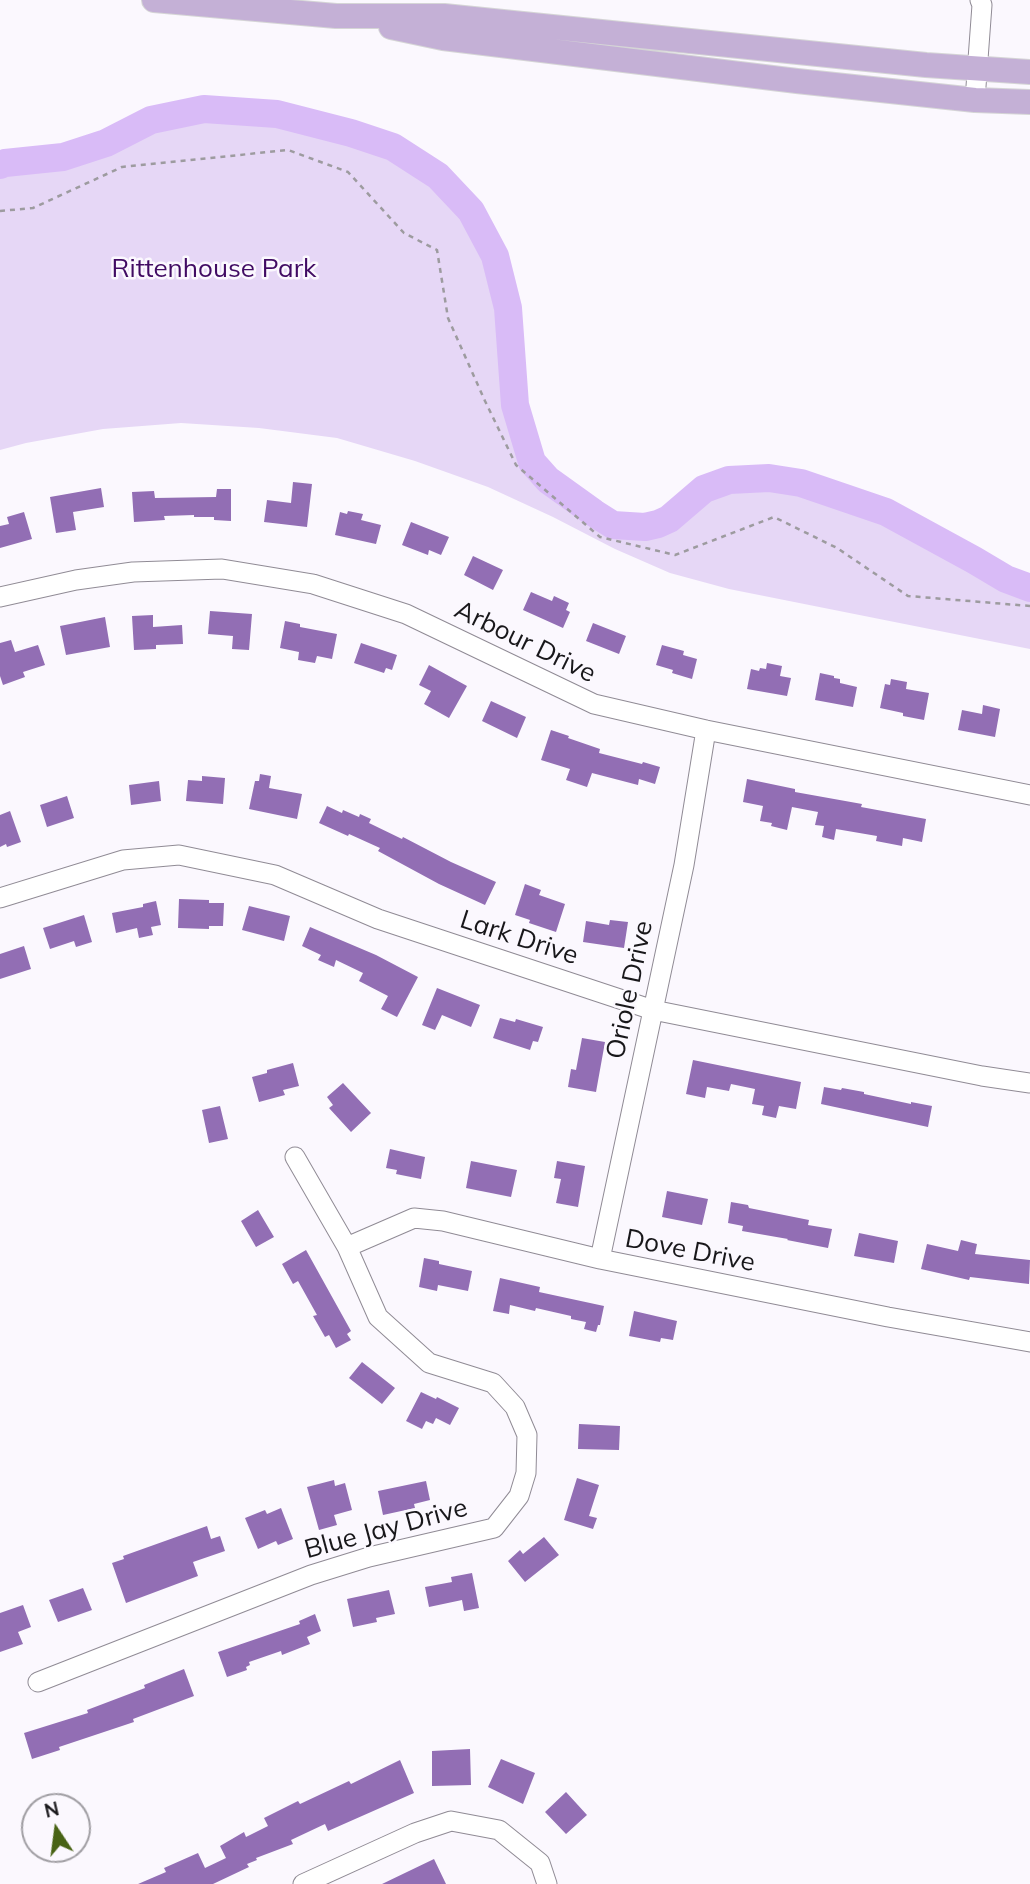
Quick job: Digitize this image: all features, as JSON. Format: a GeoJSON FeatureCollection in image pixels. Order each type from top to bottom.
{"type":"FeatureCollection","features":[{"type":"Feature","properties":{"kind":"main road"},"geometry":{"type":"LineString","coordinates":[[154,0],[336,16],[444,16],[1030,72]]}},
{"type":"Feature","properties":{"kind":"main road"},"geometry":{"type":"LineString","coordinates":[[336,16],[443,38],[796,81],[975,100],[1030,102]]}},
{"type":"Feature","properties":{"kind":"street"},"geometry":{"type":"LineString","coordinates":[[975,100],[982,5],[980,0]]}},
{"type":"Feature","properties":{"kind":"street","name":"Arbour Drive"},"geometry":{"type":"LineString","coordinates":[[0,597],[76,580],[132,572],[222,569],[313,584],[406,614],[594,704],[706,730],[1030,795]]}},
{"type":"Feature","properties":{"kind":"street","name":"Oriole Drive"},"geometry":{"type":"LineString","coordinates":[[600,1259],[684,865],[706,730]]}},
{"type":"Feature","properties":{"kind":"street","name":"Lark Drive"},"geometry":{"type":"LineString","coordinates":[[0,898],[123,860],[179,855],[275,876],[378,919],[653,1010],[982,1076],[1030,1083]]}},
{"type":"Feature","properties":{"kind":"street","name":"Blue Jay Drive"},"geometry":{"type":"LineString","coordinates":[[38,1682],[311,1575],[369,1557],[494,1528],[519,1496],[526,1473],[527,1435],[515,1407],[493,1383],[429,1363],[378,1317],[347,1247],[295,1157]]}},
{"type":"Feature","properties":{"kind":"street","name":"Dove Drive"},"geometry":{"type":"LineString","coordinates":[[347,1247],[414,1217],[443,1221],[600,1259],[888,1318],[1030,1342]]}},
{"type":"Feature","properties":{"kind":"street"},"geometry":{"type":"LineString","coordinates":[[303,1884],[415,1833],[452,1821],[499,1830],[540,1863],[547,1884]]}},
{"type":"Feature","properties":{"kind":"path"},"geometry":{"type":"LineString","coordinates":[[0,211],[33,208],[122,167],[288,150],[348,172],[404,233],[437,250],[448,318],[516,465],[600,537],[675,555],[774,517],[837,548],[908,596],[1030,606]]}},
{"type":"Feature","properties":{"kind":"green space","name":"Rittenhouse Park"},"geometry":{"type":"Polygon","coordinates":[[[204,109],[393,147],[495,256],[508,308],[515,405],[532,462],[548,480],[613,525],[645,527],[658,524],[669,519],[704,489],[729,480],[769,478],[801,483],[886,512],[1006,579],[1030,588],[1030,649],[729,589],[670,573],[488,487],[415,461],[337,438],[259,428],[181,423],[103,429],[0,450],[0,165],[63,157],[204,109]]]}},
{"type":"Feature","properties":{"kind":"building"},"geometry":{"type":"Polygon","coordinates":[[[293,482],[312,484],[307,527],[264,522],[267,500],[291,503],[293,482]]]}},
{"type":"Feature","properties":{"kind":"building"},"geometry":{"type":"Polygon","coordinates":[[[101,488],[104,507],[73,512],[76,530],[56,533],[50,497],[101,488]]]}},
{"type":"Feature","properties":{"kind":"building"},"geometry":{"type":"Polygon","coordinates":[[[217,489],[231,489],[231,521],[194,515],[164,516],[165,520],[134,522],[132,492],[154,491],[155,498],[216,497],[217,489]]]}},
{"type":"Feature","properties":{"kind":"building"},"geometry":{"type":"Polygon","coordinates":[[[348,511],[363,514],[361,520],[381,525],[376,544],[335,535],[340,512],[347,514],[348,511]]]}},
{"type":"Feature","properties":{"kind":"building"},"geometry":{"type":"Polygon","coordinates":[[[24,512],[32,539],[0,548],[0,526],[9,524],[7,517],[24,512]]]}},
{"type":"Feature","properties":{"kind":"building"},"geometry":{"type":"Polygon","coordinates":[[[411,522],[449,537],[441,555],[429,550],[428,555],[402,545],[411,522]]]}},
{"type":"Feature","properties":{"kind":"building"},"geometry":{"type":"Polygon","coordinates":[[[473,556],[503,570],[493,590],[464,575],[473,556]]]}},
{"type":"Feature","properties":{"kind":"building"},"geometry":{"type":"Polygon","coordinates":[[[531,592],[552,601],[554,596],[569,603],[566,610],[570,612],[563,628],[523,610],[531,592]]]}},
{"type":"Feature","properties":{"kind":"building"},"geometry":{"type":"Polygon","coordinates":[[[210,611],[252,614],[249,650],[232,649],[233,636],[208,634],[210,611]]]}},
{"type":"Feature","properties":{"kind":"building"},"geometry":{"type":"Polygon","coordinates":[[[153,615],[153,627],[182,625],[183,644],[156,645],[156,649],[134,650],[132,616],[153,615]]]}},
{"type":"Feature","properties":{"kind":"building"},"geometry":{"type":"Polygon","coordinates":[[[105,617],[110,647],[66,655],[60,626],[105,617]]]}},
{"type":"Feature","properties":{"kind":"building"},"geometry":{"type":"Polygon","coordinates":[[[285,621],[300,624],[300,627],[337,634],[332,659],[317,656],[315,663],[298,660],[299,652],[280,648],[285,621]]]}},
{"type":"Feature","properties":{"kind":"building"},"geometry":{"type":"Polygon","coordinates":[[[593,623],[626,636],[619,654],[586,641],[593,623]]]}},
{"type":"Feature","properties":{"kind":"building"},"geometry":{"type":"Polygon","coordinates":[[[11,640],[15,652],[38,645],[45,665],[23,672],[25,677],[3,685],[0,676],[0,643],[11,640]]]}},
{"type":"Feature","properties":{"kind":"building"},"geometry":{"type":"Polygon","coordinates":[[[361,643],[397,655],[392,670],[386,668],[384,673],[354,663],[361,643]]]}},
{"type":"Feature","properties":{"kind":"building"},"geometry":{"type":"Polygon","coordinates":[[[662,645],[684,651],[683,655],[697,659],[692,679],[656,665],[662,645]]]}},
{"type":"Feature","properties":{"kind":"building"},"geometry":{"type":"Polygon","coordinates":[[[767,663],[782,666],[780,676],[791,678],[787,696],[747,689],[751,669],[766,669],[767,663]]]}},
{"type":"Feature","properties":{"kind":"building"},"geometry":{"type":"Polygon","coordinates":[[[429,665],[467,686],[449,718],[424,704],[431,691],[419,685],[429,665]]]}},
{"type":"Feature","properties":{"kind":"building"},"geometry":{"type":"Polygon","coordinates":[[[820,673],[840,679],[840,683],[857,687],[853,707],[815,700],[820,673]]]}},
{"type":"Feature","properties":{"kind":"building"},"geometry":{"type":"Polygon","coordinates":[[[891,679],[907,682],[906,689],[929,693],[924,720],[880,708],[885,684],[890,685],[891,679]]]}},
{"type":"Feature","properties":{"kind":"building"},"geometry":{"type":"Polygon","coordinates":[[[491,701],[526,717],[517,738],[482,721],[491,701]]]}},
{"type":"Feature","properties":{"kind":"building"},"geometry":{"type":"Polygon","coordinates":[[[983,705],[1000,709],[995,737],[958,730],[962,710],[982,714],[983,705]]]}},
{"type":"Feature","properties":{"kind":"building"},"geometry":{"type":"Polygon","coordinates":[[[551,730],[600,749],[599,753],[660,767],[655,784],[639,779],[638,785],[592,773],[587,787],[566,780],[570,769],[541,760],[551,730]]]}},
{"type":"Feature","properties":{"kind":"building"},"geometry":{"type":"Polygon","coordinates":[[[260,774],[271,776],[269,788],[302,794],[297,819],[249,809],[255,781],[259,781],[260,774]]]}},
{"type":"Feature","properties":{"kind":"building"},"geometry":{"type":"Polygon","coordinates":[[[202,776],[225,778],[223,804],[186,801],[188,780],[202,781],[202,776]]]}},
{"type":"Feature","properties":{"kind":"building"},"geometry":{"type":"Polygon","coordinates":[[[747,779],[795,789],[795,792],[862,804],[861,807],[926,819],[922,842],[903,838],[902,846],[876,841],[877,836],[836,829],[834,840],[822,837],[824,826],[815,825],[818,812],[792,807],[787,830],[771,826],[772,823],[760,821],[763,806],[743,802],[747,779]]]}},
{"type":"Feature","properties":{"kind":"building"},"geometry":{"type":"Polygon","coordinates":[[[159,781],[161,801],[131,805],[129,785],[159,781]]]}},
{"type":"Feature","properties":{"kind":"building"},"geometry":{"type":"Polygon","coordinates":[[[67,796],[74,818],[47,827],[40,805],[67,796]]]}},
{"type":"Feature","properties":{"kind":"building"},"geometry":{"type":"Polygon","coordinates":[[[327,806],[342,813],[343,810],[359,817],[360,814],[371,819],[369,823],[496,882],[485,905],[378,851],[380,848],[319,823],[327,806]]]}},
{"type":"Feature","properties":{"kind":"building"},"geometry":{"type":"Polygon","coordinates":[[[10,811],[21,842],[0,847],[0,815],[10,811]]]}},
{"type":"Feature","properties":{"kind":"building"},"geometry":{"type":"Polygon","coordinates":[[[525,884],[541,890],[539,895],[565,904],[556,932],[515,915],[525,884]]]}},
{"type":"Feature","properties":{"kind":"building"},"geometry":{"type":"Polygon","coordinates":[[[179,899],[224,903],[223,926],[209,926],[209,929],[178,928],[179,899]]]}},
{"type":"Feature","properties":{"kind":"building"},"geometry":{"type":"Polygon","coordinates":[[[156,901],[161,925],[151,927],[153,935],[139,938],[137,928],[116,933],[112,913],[143,907],[143,904],[156,901]]]}},
{"type":"Feature","properties":{"kind":"building"},"geometry":{"type":"Polygon","coordinates":[[[249,906],[290,916],[284,941],[242,930],[249,906]]]}},
{"type":"Feature","properties":{"kind":"building"},"geometry":{"type":"Polygon","coordinates":[[[84,915],[92,942],[76,947],[74,941],[50,949],[43,928],[84,915]]]}},
{"type":"Feature","properties":{"kind":"building"},"geometry":{"type":"Polygon","coordinates":[[[610,920],[628,922],[624,948],[583,942],[586,921],[609,925],[610,920]]]}},
{"type":"Feature","properties":{"kind":"building"},"geometry":{"type":"Polygon","coordinates":[[[310,927],[376,955],[418,977],[397,1017],[381,1009],[388,996],[359,981],[363,973],[336,960],[334,967],[318,960],[321,955],[302,946],[310,927]]]}},
{"type":"Feature","properties":{"kind":"building"},"geometry":{"type":"Polygon","coordinates":[[[24,946],[31,969],[0,979],[0,954],[24,946]]]}},
{"type":"Feature","properties":{"kind":"building"},"geometry":{"type":"Polygon","coordinates":[[[437,988],[480,1005],[471,1027],[442,1015],[435,1030],[422,1025],[437,988]]]}},
{"type":"Feature","properties":{"kind":"building"},"geometry":{"type":"Polygon","coordinates":[[[500,1018],[515,1022],[516,1019],[543,1027],[538,1042],[533,1041],[530,1050],[493,1038],[500,1018]]]}},
{"type":"Feature","properties":{"kind":"building"},"geometry":{"type":"Polygon","coordinates":[[[582,1038],[605,1042],[596,1092],[568,1087],[571,1069],[576,1070],[582,1038]]]}},
{"type":"Feature","properties":{"kind":"building"},"geometry":{"type":"Polygon","coordinates":[[[693,1060],[801,1082],[796,1109],[779,1106],[776,1118],[762,1115],[764,1106],[752,1104],[755,1089],[731,1084],[729,1091],[707,1087],[705,1098],[686,1094],[693,1060]]]}},
{"type":"Feature","properties":{"kind":"building"},"geometry":{"type":"Polygon","coordinates":[[[293,1063],[299,1086],[283,1090],[285,1095],[259,1102],[252,1077],[293,1063]]]}},
{"type":"Feature","properties":{"kind":"building"},"geometry":{"type":"Polygon","coordinates":[[[343,1083],[371,1113],[351,1132],[329,1108],[333,1105],[327,1097],[343,1083]]]}},
{"type":"Feature","properties":{"kind":"building"},"geometry":{"type":"Polygon","coordinates":[[[824,1087],[842,1088],[911,1104],[932,1106],[928,1127],[821,1104],[824,1087]]]}},
{"type":"Feature","properties":{"kind":"building"},"geometry":{"type":"Polygon","coordinates":[[[220,1106],[228,1139],[209,1143],[202,1110],[220,1106]]]}},
{"type":"Feature","properties":{"kind":"building"},"geometry":{"type":"Polygon","coordinates":[[[390,1149],[425,1157],[421,1179],[396,1174],[397,1170],[386,1168],[390,1149]]]}},
{"type":"Feature","properties":{"kind":"building"},"geometry":{"type":"Polygon","coordinates":[[[471,1161],[517,1170],[511,1197],[466,1188],[471,1161]]]}},
{"type":"Feature","properties":{"kind":"building"},"geometry":{"type":"Polygon","coordinates":[[[557,1161],[585,1166],[578,1207],[556,1203],[561,1179],[554,1178],[557,1161]]]}},
{"type":"Feature","properties":{"kind":"building"},"geometry":{"type":"Polygon","coordinates":[[[667,1191],[708,1199],[702,1225],[662,1217],[667,1191]]]}},
{"type":"Feature","properties":{"kind":"building"},"geometry":{"type":"Polygon","coordinates":[[[731,1202],[809,1220],[808,1225],[832,1229],[828,1248],[742,1231],[743,1226],[728,1223],[731,1202]]]}},
{"type":"Feature","properties":{"kind":"building"},"geometry":{"type":"Polygon","coordinates":[[[258,1210],[274,1237],[256,1247],[241,1221],[258,1210]]]}},
{"type":"Feature","properties":{"kind":"building"},"geometry":{"type":"Polygon","coordinates":[[[859,1233],[898,1241],[894,1263],[854,1256],[859,1233]]]}},
{"type":"Feature","properties":{"kind":"building"},"geometry":{"type":"Polygon","coordinates":[[[961,1240],[977,1244],[975,1254],[1030,1260],[1029,1284],[970,1277],[969,1280],[921,1269],[927,1244],[958,1251],[961,1240]]]}},
{"type":"Feature","properties":{"kind":"building"},"geometry":{"type":"Polygon","coordinates":[[[306,1250],[351,1331],[347,1334],[351,1340],[336,1348],[329,1335],[325,1337],[313,1316],[317,1315],[298,1281],[293,1284],[282,1264],[306,1250]]]}},
{"type":"Feature","properties":{"kind":"building"},"geometry":{"type":"Polygon","coordinates":[[[424,1258],[472,1271],[468,1291],[438,1285],[437,1291],[419,1287],[424,1258]]]}},
{"type":"Feature","properties":{"kind":"building"},"geometry":{"type":"Polygon","coordinates":[[[500,1278],[540,1287],[539,1292],[604,1306],[600,1325],[596,1332],[584,1329],[586,1322],[536,1308],[535,1311],[510,1305],[509,1314],[493,1311],[500,1278]]]}},
{"type":"Feature","properties":{"kind":"building"},"geometry":{"type":"Polygon","coordinates":[[[634,1311],[677,1321],[673,1340],[661,1338],[660,1342],[629,1336],[634,1311]]]}},
{"type":"Feature","properties":{"kind":"building"},"geometry":{"type":"Polygon","coordinates":[[[362,1362],[395,1388],[382,1404],[349,1378],[362,1362]]]}},
{"type":"Feature","properties":{"kind":"building"},"geometry":{"type":"Polygon","coordinates":[[[421,1392],[459,1408],[450,1425],[436,1418],[433,1424],[426,1421],[422,1429],[406,1421],[421,1392]]]}},
{"type":"Feature","properties":{"kind":"building"},"geometry":{"type":"Polygon","coordinates":[[[579,1424],[620,1426],[619,1450],[578,1449],[579,1424]]]}},
{"type":"Feature","properties":{"kind":"building"},"geometry":{"type":"Polygon","coordinates":[[[577,1478],[599,1485],[589,1516],[597,1518],[593,1529],[564,1520],[577,1478]]]}},
{"type":"Feature","properties":{"kind":"building"},"geometry":{"type":"Polygon","coordinates":[[[334,1480],[335,1486],[345,1483],[352,1510],[334,1515],[337,1525],[319,1530],[307,1487],[334,1480]]]}},
{"type":"Feature","properties":{"kind":"building"},"geometry":{"type":"Polygon","coordinates":[[[426,1481],[430,1500],[414,1504],[415,1508],[383,1515],[378,1491],[426,1481]]]}},
{"type":"Feature","properties":{"kind":"building"},"geometry":{"type":"Polygon","coordinates":[[[281,1508],[293,1539],[278,1545],[276,1541],[258,1549],[245,1518],[265,1510],[267,1514],[281,1508]]]}},
{"type":"Feature","properties":{"kind":"building"},"geometry":{"type":"Polygon","coordinates":[[[207,1526],[211,1539],[220,1536],[225,1551],[193,1562],[198,1576],[126,1603],[112,1563],[124,1559],[123,1556],[207,1526]]]}},
{"type":"Feature","properties":{"kind":"building"},"geometry":{"type":"Polygon","coordinates":[[[544,1537],[559,1555],[525,1582],[508,1561],[520,1550],[523,1554],[544,1537]]]}},
{"type":"Feature","properties":{"kind":"building"},"geometry":{"type":"Polygon","coordinates":[[[472,1573],[479,1608],[464,1611],[462,1600],[429,1607],[425,1587],[452,1582],[451,1577],[472,1573]]]}},
{"type":"Feature","properties":{"kind":"building"},"geometry":{"type":"Polygon","coordinates":[[[83,1588],[92,1610],[58,1622],[49,1600],[83,1588]]]}},
{"type":"Feature","properties":{"kind":"building"},"geometry":{"type":"Polygon","coordinates":[[[389,1590],[395,1614],[376,1618],[377,1622],[353,1627],[347,1599],[389,1590]]]}},
{"type":"Feature","properties":{"kind":"building"},"geometry":{"type":"Polygon","coordinates":[[[23,1605],[31,1627],[18,1632],[23,1644],[0,1652],[0,1613],[23,1605]]]}},
{"type":"Feature","properties":{"kind":"building"},"geometry":{"type":"Polygon","coordinates":[[[315,1614],[321,1631],[307,1637],[310,1644],[282,1655],[281,1651],[249,1662],[247,1670],[227,1677],[218,1652],[300,1624],[299,1621],[315,1614]]]}},
{"type":"Feature","properties":{"kind":"building"},"geometry":{"type":"Polygon","coordinates":[[[184,1669],[194,1696],[133,1719],[134,1722],[32,1759],[24,1733],[88,1713],[87,1710],[145,1688],[144,1685],[184,1669]]]}},
{"type":"Feature","properties":{"kind":"building"},"geometry":{"type":"Polygon","coordinates":[[[470,1749],[471,1785],[432,1786],[432,1751],[470,1749]]]}},
{"type":"Feature","properties":{"kind":"building"},"geometry":{"type":"Polygon","coordinates":[[[501,1759],[535,1773],[523,1804],[488,1787],[501,1759]]]}},
{"type":"Feature","properties":{"kind":"building"},"geometry":{"type":"Polygon","coordinates":[[[400,1760],[414,1793],[328,1831],[325,1824],[291,1840],[293,1844],[256,1858],[257,1860],[247,1864],[249,1867],[213,1884],[138,1884],[166,1872],[164,1868],[198,1853],[205,1868],[226,1858],[220,1846],[244,1832],[246,1837],[268,1826],[264,1818],[349,1781],[351,1784],[400,1760]]]}},
{"type":"Feature","properties":{"kind":"building"},"geometry":{"type":"Polygon","coordinates":[[[566,1792],[587,1815],[566,1834],[545,1812],[566,1792]]]}},
{"type":"Feature","properties":{"kind":"building"},"geometry":{"type":"Polygon","coordinates":[[[434,1859],[446,1884],[382,1884],[434,1859]]]}},
{"type":"Feature","properties":{"kind":"waterway"},"geometry":{"type":"LineString","coordinates":[[0,165],[63,157],[106,143],[151,120],[204,109],[277,114],[393,147],[438,176],[471,211],[495,256],[508,308],[515,405],[532,462],[548,480],[594,513],[613,525],[645,527],[669,519],[704,489],[729,480],[769,478],[801,483],[886,512],[1006,579],[1030,588]]}}]}
